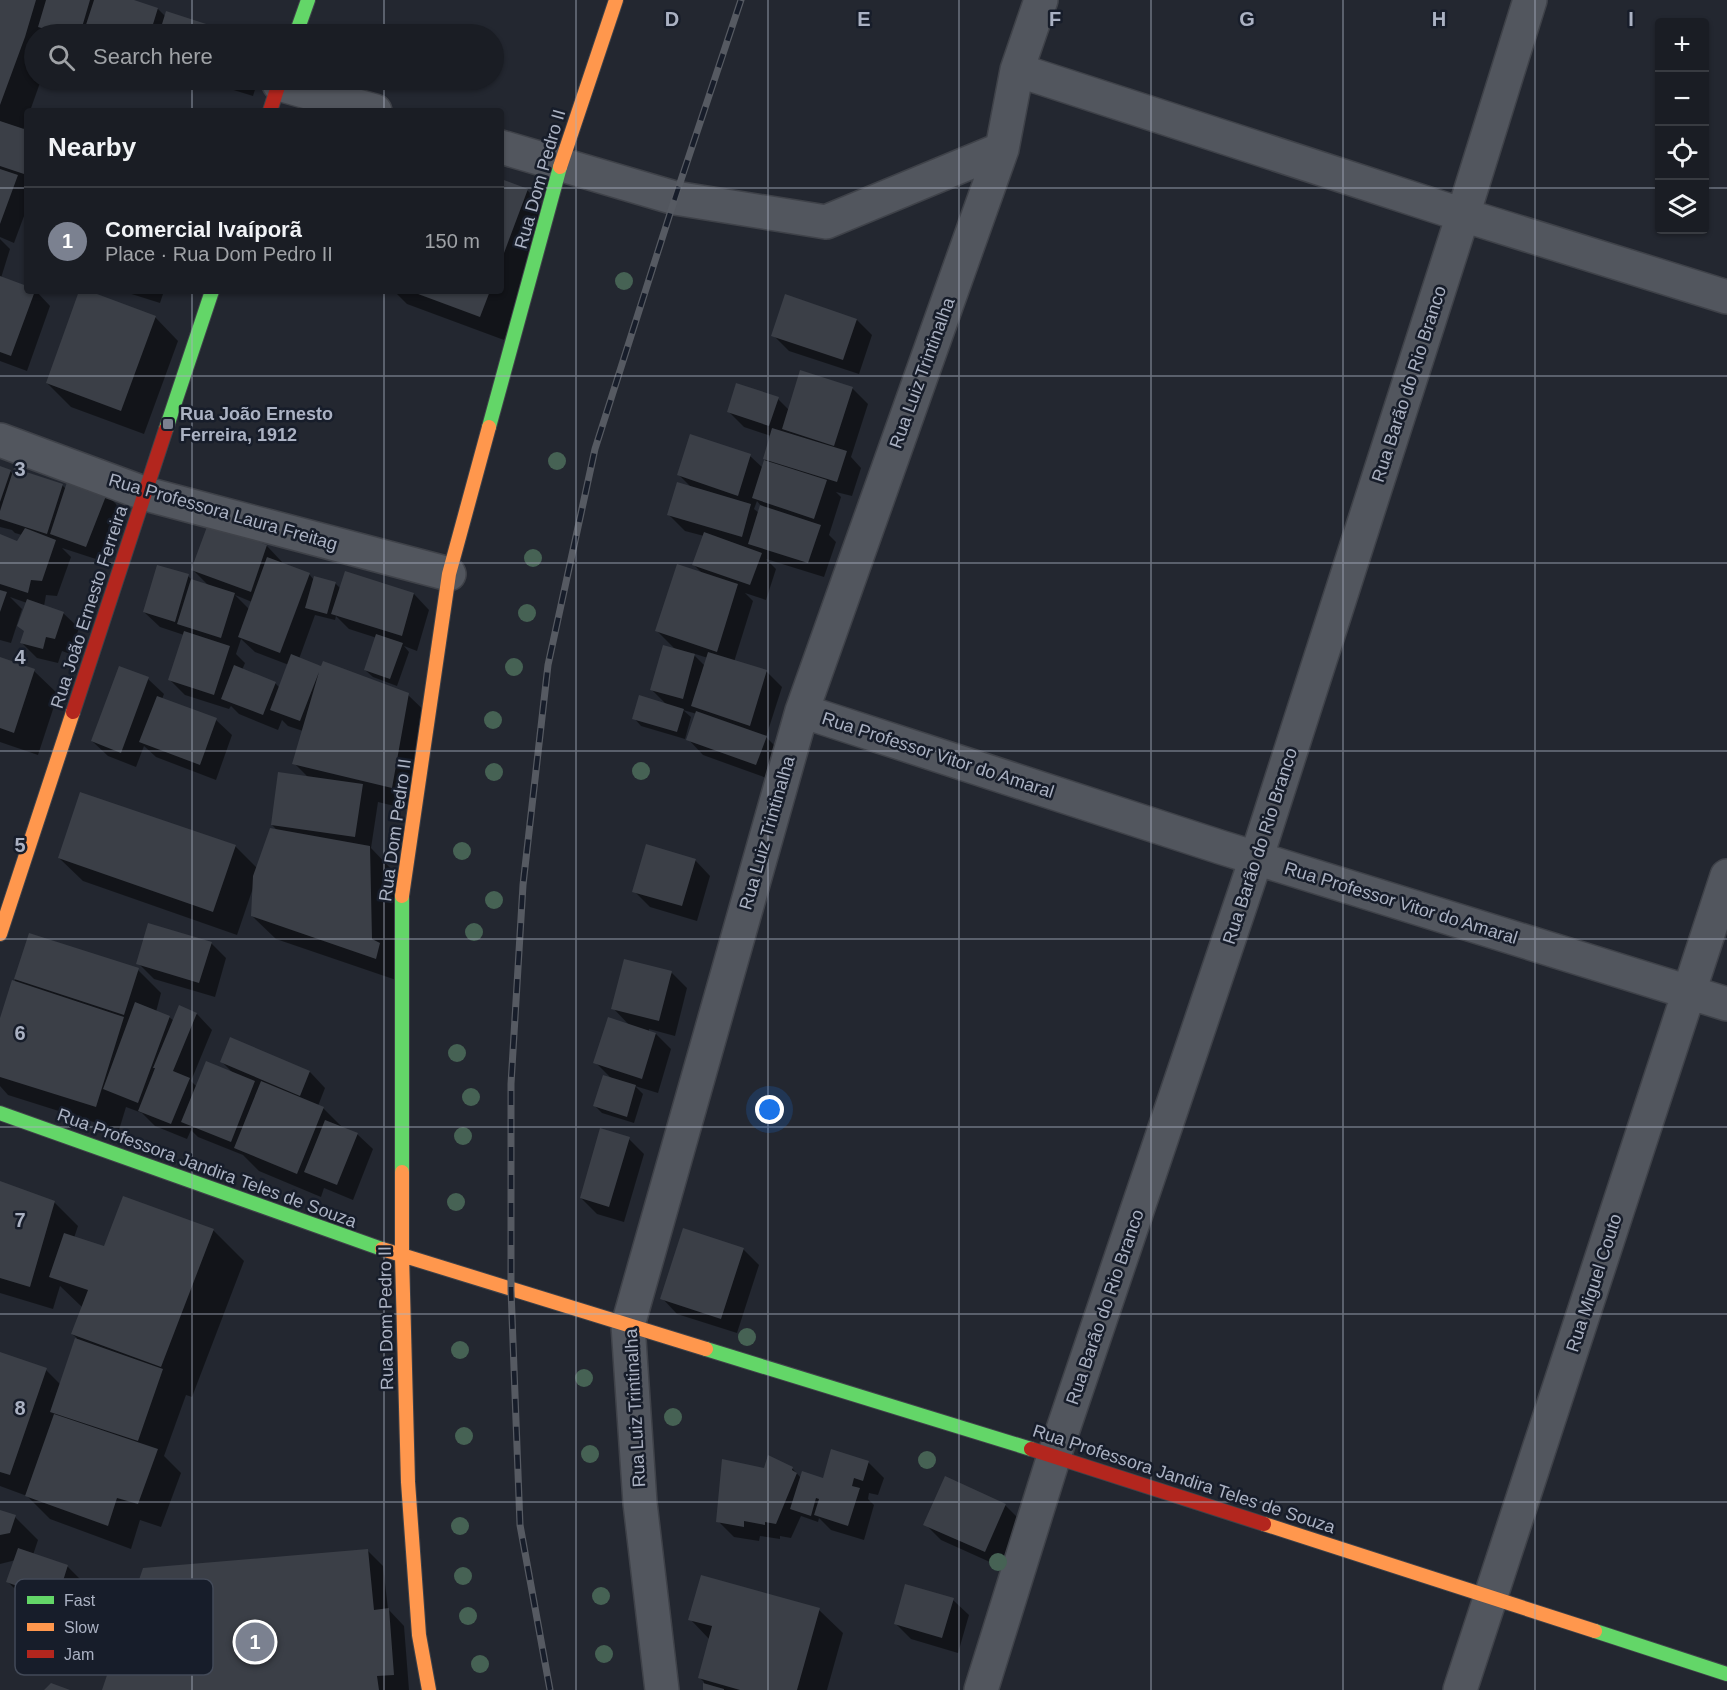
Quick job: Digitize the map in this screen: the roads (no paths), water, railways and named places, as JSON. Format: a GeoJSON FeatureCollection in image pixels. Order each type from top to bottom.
{"type":"FeatureCollection","features":[{"type":"Feature","properties":{"kind":"street"},"geometry":{"type":"LineString","coordinates":[[300,24],[308,0]]}},
{"type":"Feature","properties":{"kind":"street","name":"Rua Dom Pedro II"},"geometry":{"type":"LineString","coordinates":[[429,1690],[419,1635],[408,1482],[402,1256],[402,899],[449,574],[561,164],[616,0]]}},
{"type":"Feature","properties":{"kind":"street","name":"Rua Luiz Trintinalha"},"geometry":{"type":"LineString","coordinates":[[662,1690],[640,1503],[628,1325],[802,711],[1002,149],[1017,70],[1041,0]]}},
{"type":"Feature","properties":{"kind":"street","name":"Rua Barão do Rio Branco"},"geometry":{"type":"LineString","coordinates":[[981,1690],[1054,1456],[1256,859],[1530,0]]}},
{"type":"Feature","properties":{"kind":"street"},"geometry":{"type":"LineString","coordinates":[[1017,70],[1463,215],[1727,297]]}},
{"type":"Feature","properties":{"kind":"street"},"geometry":{"type":"LineString","coordinates":[[276,92],[359,108]]}},
{"type":"Feature","properties":{"kind":"street"},"geometry":{"type":"LineString","coordinates":[[504,148],[675,198],[826,222],[1002,149]]}},
{"type":"Feature","properties":{"kind":"street","name":"Rua João Ernesto Ferreira"},"geometry":{"type":"LineString","coordinates":[[0,934],[211,294]]}},
{"type":"Feature","properties":{"kind":"street","name":"Rua Professora Laura Freitag"},"geometry":{"type":"LineString","coordinates":[[0,440],[146,494],[449,574]]}},
{"type":"Feature","properties":{"kind":"street","name":"Rua Professor Vitor do Amaral"},"geometry":{"type":"LineString","coordinates":[[802,711],[1256,859],[1727,1004]]}},
{"type":"Feature","properties":{"kind":"street","name":"Rua Miguel Couto"},"geometry":{"type":"LineString","coordinates":[[1460,1690],[1727,876]]}},
{"type":"Feature","properties":{"kind":"street","name":"Rua Professora Jandira Teles de Souza"},"geometry":{"type":"LineString","coordinates":[[0,1113],[402,1256],[1054,1456],[1727,1674]]}},
{"type":"Feature","properties":{"kind":"railway"},"geometry":{"type":"LineString","coordinates":[[550,1690],[520,1525],[511,1290],[511,1084],[523,885],[548,665],[595,449],[741,0]]}},
{"type":"Feature","properties":{"kind":"place","name":"Rua João Ernesto Ferreira, 1912"},"geometry":{"type":"Point","coordinates":[168,424]}},
{"type":"Feature","properties":{"kind":"place","name":"Comercial Ivaíporã"},"geometry":{"type":"Point","coordinates":[255,1642]}}]}
